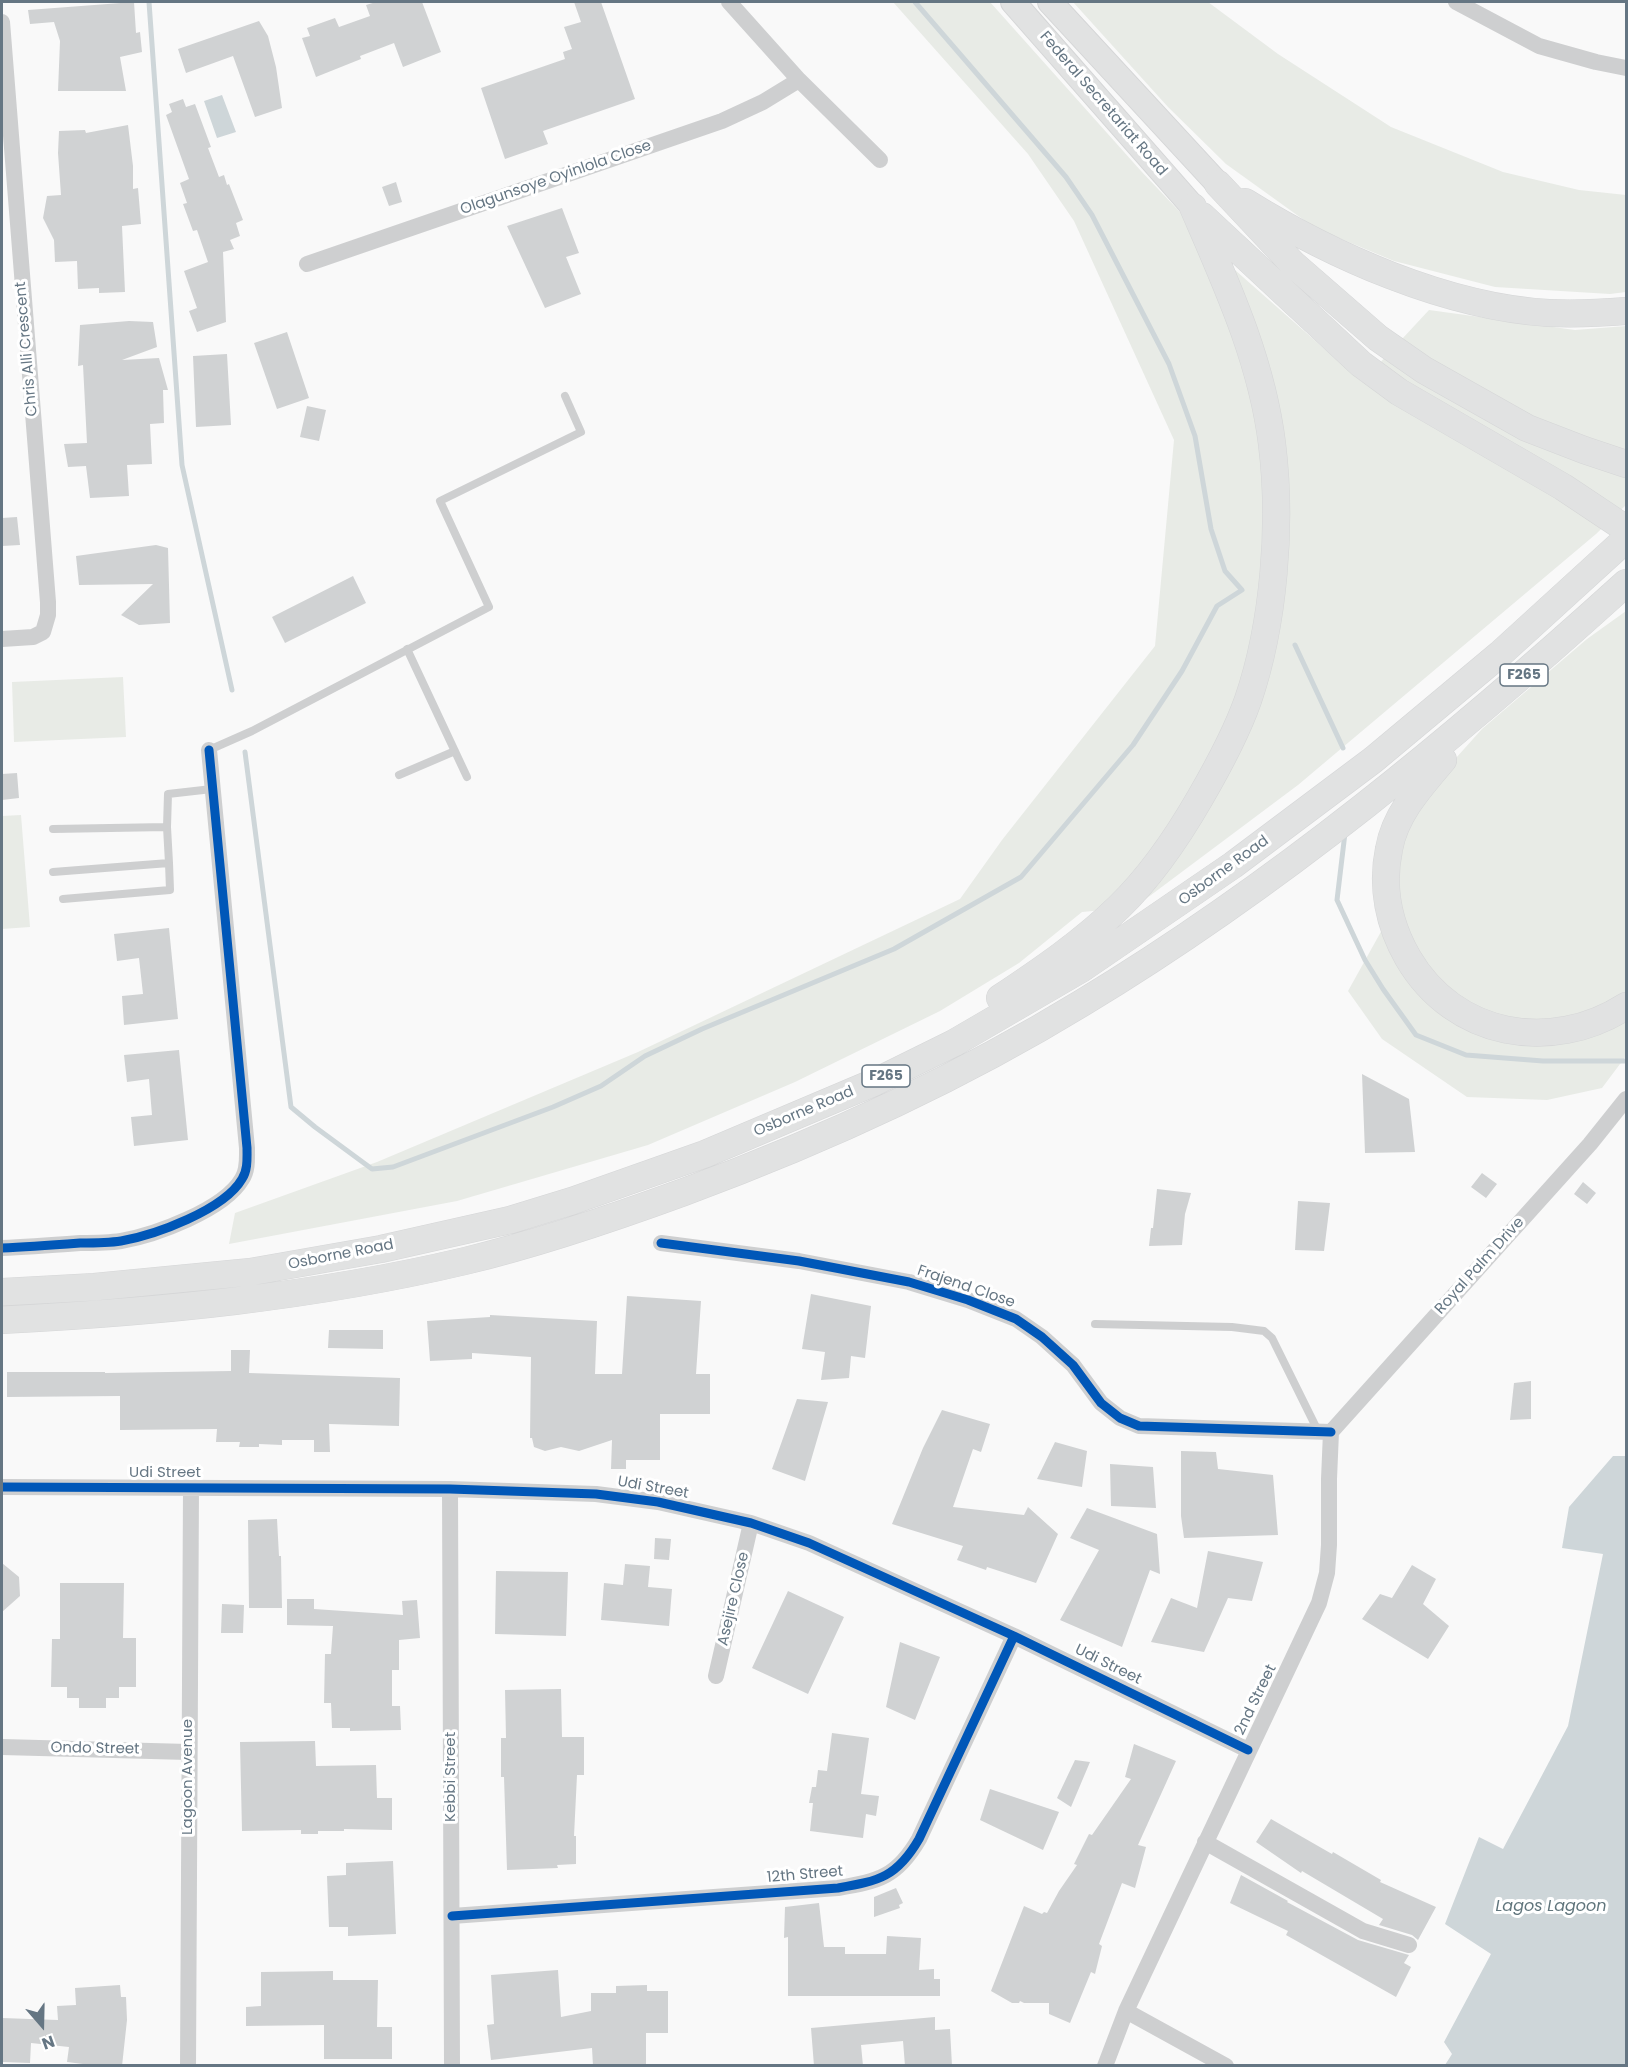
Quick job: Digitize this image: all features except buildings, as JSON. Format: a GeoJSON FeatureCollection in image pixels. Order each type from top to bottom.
{"type":"FeatureCollection","features":[{"type":"Feature","properties":{"kind":"main road","name":"Federal Secretariat Road"},"geometry":{"type":"LineString","coordinates":[[1013,2],[1193,207]]}},
{"type":"Feature","properties":{"kind":"main road","name":"Federal Secretariat Road"},"geometry":{"type":"LineString","coordinates":[[1050,2],[1218,184]]}},
{"type":"Feature","properties":{"kind":"main road"},"geometry":{"type":"LineString","coordinates":[[1218,184],[1263,223],[1293,264],[1378,338],[1424,370],[1527,428],[1626,464]]}},
{"type":"Feature","properties":{"kind":"main road"},"geometry":{"type":"LineString","coordinates":[[1193,207],[1228,259],[1399,392],[1563,487],[1626,529]]}},
{"type":"Feature","properties":{"kind":"main road"},"geometry":{"type":"LineString","coordinates":[[1263,223],[1429,289],[1500,306],[1548,313],[1626,311]]}},
{"type":"Feature","properties":{"kind":"main road"},"geometry":{"type":"LineString","coordinates":[[954,1043],[997,999],[1076,945],[1119,907],[1152,871],[1181,832],[1230,744],[1248,700],[1261,655],[1275,557],[1276,501],[1272,443],[1228,259]]}},
{"type":"Feature","properties":{"kind":"main road","name":"Osborne Road"},"geometry":{"type":"LineString","coordinates":[[2,1292],[94,1287],[250,1272],[381,1249],[510,1220],[572,1201],[705,1154],[875,1082],[954,1043],[1081,969],[1165,913],[1313,806],[1373,760],[1500,654],[1626,539]]}},
{"type":"Feature","properties":{"kind":"main road","name":"Osborne Road"},"geometry":{"type":"LineString","coordinates":[[2,1320],[194,1307],[262,1299],[398,1276],[470,1260],[630,1212],[801,1147],[871,1116],[943,1080],[1084,1002],[1283,869],[1410,772],[1626,584]]}},
{"type":"Feature","properties":{"kind":"main road"},"geometry":{"type":"LineString","coordinates":[[1565,639],[1626,608]]}},
{"type":"Feature","properties":{"kind":"main road"},"geometry":{"type":"LineString","coordinates":[[1483,710],[1416,792],[1396,829],[1389,848],[1386,878],[1389,910],[1396,938],[1431,991],[1455,1009],[1482,1024],[1516,1031],[1573,1030],[1610,1017],[1626,1006]]}},
{"type":"Feature","properties":{"kind":"street"},"geometry":{"type":"LineString","coordinates":[[729,2],[799,80],[880,160]]}},
{"type":"Feature","properties":{"kind":"street"},"geometry":{"type":"LineString","coordinates":[[1455,2],[1539,46],[1626,68]]}},
{"type":"Feature","properties":{"kind":"street","name":"Chris Alli Crescent"},"geometry":{"type":"LineString","coordinates":[[2,22],[48,615],[43,632],[33,637],[2,639]]}},
{"type":"Feature","properties":{"kind":"street","name":"Olagunsoye Oyinlola Close"},"geometry":{"type":"LineString","coordinates":[[307,264],[722,121],[763,102],[799,80]]}},
{"type":"Feature","properties":{"kind":"street"},"geometry":{"type":"LineString","coordinates":[[2,1248],[120,1241],[147,1235],[175,1225],[210,1208],[230,1193],[243,1179],[247,1164],[247,1148],[209,750]]}},
{"type":"Feature","properties":{"kind":"street","name":"Royal Palm Drive"},"geometry":{"type":"LineString","coordinates":[[1325,1431],[1590,1144],[1626,1099]]}},
{"type":"Feature","properties":{"kind":"street","name":"Frajend Close"},"geometry":{"type":"LineString","coordinates":[[661,1244],[799,1261],[909,1282],[968,1300],[1016,1319],[1042,1337],[1073,1365],[1101,1403],[1120,1418],[1139,1426],[1325,1431]]}},
{"type":"Feature","properties":{"kind":"street","name":"2nd Street"},"geometry":{"type":"LineString","coordinates":[[1105,2066],[1126,2010],[1319,1603],[1327,1573],[1329,1545],[1325,1431]]}},
{"type":"Feature","properties":{"kind":"street","name":"Udi Street"},"geometry":{"type":"LineString","coordinates":[[2,1487],[450,1489],[596,1494],[658,1502],[751,1523],[809,1543],[1014,1636],[1248,1750]]}},
{"type":"Feature","properties":{"kind":"street","name":"Lagoon Avenue"},"geometry":{"type":"LineString","coordinates":[[188,2066],[190,1489]]}},
{"type":"Feature","properties":{"kind":"street","name":"Kebbi Street"},"geometry":{"type":"LineString","coordinates":[[450,1489],[452,2066]]}},
{"type":"Feature","properties":{"kind":"street","name":"Asejire Close"},"geometry":{"type":"LineString","coordinates":[[716,1676],[751,1523]]}},
{"type":"Feature","properties":{"kind":"street","name":"12th Street"},"geometry":{"type":"LineString","coordinates":[[452,1916],[838,1888],[877,1880],[889,1875],[911,1852],[919,1839],[1014,1636]]}},
{"type":"Feature","properties":{"kind":"street","name":"Ondo Street"},"geometry":{"type":"LineString","coordinates":[[2,1747],[188,1752]]}},
{"type":"Feature","properties":{"kind":"street"},"geometry":{"type":"LineString","coordinates":[[1205,1842],[1364,1931],[1409,1945]]}},
{"type":"Feature","properties":{"kind":"street"},"geometry":{"type":"LineString","coordinates":[[1126,2010],[1226,2066]]}},
{"type":"Feature","properties":{"kind":"lane"},"geometry":{"type":"LineString","coordinates":[[209,750],[252,731],[489,607],[440,501],[581,432],[565,396]]}},
{"type":"Feature","properties":{"kind":"lane"},"geometry":{"type":"LineString","coordinates":[[407,649],[467,777]]}},
{"type":"Feature","properties":{"kind":"lane"},"geometry":{"type":"LineString","coordinates":[[399,775],[455,751]]}},
{"type":"Feature","properties":{"kind":"lane"},"geometry":{"type":"LineString","coordinates":[[63,899],[170,890],[166,826],[168,794],[212,789]]}},
{"type":"Feature","properties":{"kind":"lane"},"geometry":{"type":"LineString","coordinates":[[52,829],[166,826]]}},
{"type":"Feature","properties":{"kind":"lane"},"geometry":{"type":"LineString","coordinates":[[53,872],[169,863]]}},
{"type":"Feature","properties":{"kind":"lane"},"geometry":{"type":"LineString","coordinates":[[1095,1324],[1232,1327],[1264,1330],[1272,1338],[1325,1431]]}},
{"type":"Feature","properties":{"kind":"shaded area"},"geometry":{"type":"Polygon","coordinates":[[[893,2],[990,2],[1141,171],[1235,270],[1362,382],[1429,310],[1575,330],[1626,326],[1626,505],[1596,534],[1298,785],[1135,907],[1082,912],[1019,963],[940,1011],[795,1082],[648,1145],[457,1201],[229,1244],[235,1213],[377,1162],[638,1052],[960,899],[1002,840],[1155,646],[1174,440],[1074,221],[1028,154],[893,2]]]}},
{"type":"Feature","properties":{"kind":"shaded area"},"geometry":{"type":"Polygon","coordinates":[[[1073,2],[1208,2],[1278,54],[1391,127],[1503,172],[1579,190],[1626,195],[1626,292],[1610,294],[1495,287],[1394,261],[1315,228],[1226,164],[1168,107],[1073,2]]]}},
{"type":"Feature","properties":{"kind":"shaded area"},"geometry":{"type":"Polygon","coordinates":[[[1626,611],[1626,1056],[1602,1088],[1547,1100],[1467,1097],[1382,1039],[1348,991],[1398,901],[1397,848],[1420,798],[1482,729],[1587,639],[1626,611]]]}},
{"type":"Feature","properties":{"kind":"shaded area"},"geometry":{"type":"Polygon","coordinates":[[[123,677],[126,737],[14,742],[12,682],[123,677]]]}},
{"type":"Feature","properties":{"kind":"shaded area"},"geometry":{"type":"Polygon","coordinates":[[[21,815],[30,927],[2,929],[2,816],[21,815]]]}},
{"type":"Feature","properties":{"kind":"water"},"geometry":{"type":"Polygon","coordinates":[[[222,95],[236,132],[217,138],[204,101],[222,95]]]}},
{"type":"Feature","properties":{"kind":"water","name":"Lagos Lagoon"},"geometry":{"type":"Polygon","coordinates":[[[1613,1456],[1626,1456],[1626,2065],[1445,2065],[1452,2054],[1444,2042],[1491,1954],[1445,1924],[1479,1837],[1503,1849],[1568,1726],[1603,1554],[1562,1548],[1569,1507],[1613,1456]]]}},
{"type":"Feature","properties":{"kind":"waterway"},"geometry":{"type":"LineString","coordinates":[[149,2],[182,465],[232,690]]}},
{"type":"Feature","properties":{"kind":"waterway"},"geometry":{"type":"LineString","coordinates":[[245,752],[291,1107],[372,1169],[393,1167],[553,1107],[601,1086],[645,1056],[702,1029],[894,949],[1021,877],[1133,745],[1182,671],[1217,606],[1242,590],[1225,571],[1211,529],[1195,436],[1169,364],[1092,215],[1066,177],[915,2]]}},
{"type":"Feature","properties":{"kind":"waterway"},"geometry":{"type":"LineString","coordinates":[[1295,645],[1343,748]]}},
{"type":"Feature","properties":{"kind":"waterway"},"geometry":{"type":"LineString","coordinates":[[1345,833],[1337,900],[1365,960],[1416,1035],[1466,1055],[1543,1061],[1626,1061]]}},
{"type":"Feature","properties":{"kind":"cycle path"},"geometry":{"type":"LineString","coordinates":[[2,1248],[116,1242],[152,1233],[205,1211],[233,1190],[244,1175],[247,1148],[209,750]]}},
{"type":"Feature","properties":{"kind":"cycle path"},"geometry":{"type":"LineString","coordinates":[[661,1243],[799,1261],[909,1282],[968,1300],[1016,1319],[1042,1337],[1073,1365],[1101,1403],[1120,1418],[1139,1426],[1331,1432]]}},
{"type":"Feature","properties":{"kind":"cycle path"},"geometry":{"type":"LineString","coordinates":[[2,1487],[450,1489],[596,1494],[658,1502],[751,1523],[809,1543],[1014,1636],[1248,1750]]}},
{"type":"Feature","properties":{"kind":"cycle path"},"geometry":{"type":"LineString","coordinates":[[452,1916],[838,1888],[865,1883],[886,1875],[903,1862],[919,1839],[1014,1636]]}}]}
